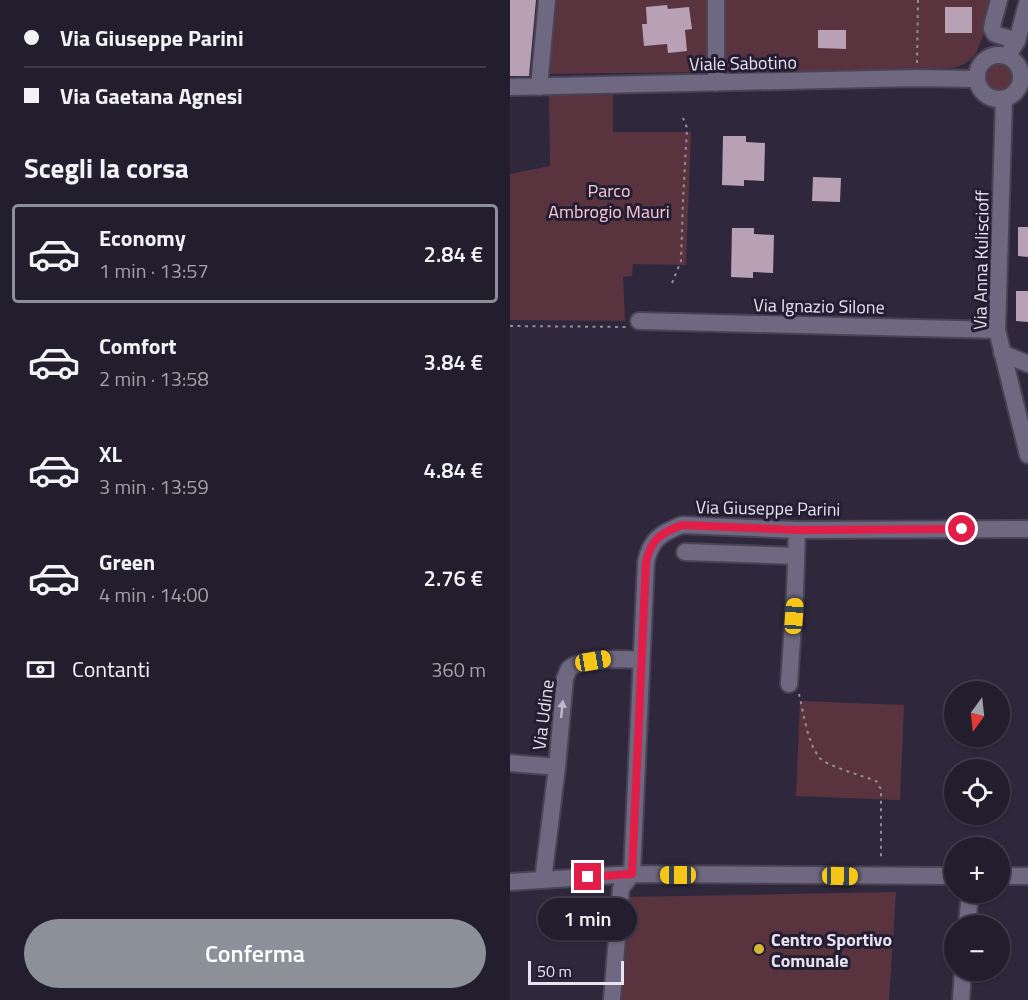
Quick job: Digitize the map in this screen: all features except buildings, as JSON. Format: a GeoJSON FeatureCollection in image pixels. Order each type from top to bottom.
{"type":"FeatureCollection","features":[{"type":"Feature","properties":{"kind":"street"},"geometry":{"type":"LineString","coordinates":[[539,87],[547,0]]}},
{"type":"Feature","properties":{"kind":"street"},"geometry":{"type":"LineString","coordinates":[[716,0],[716,83]]}},
{"type":"Feature","properties":{"kind":"street"},"geometry":{"type":"LineString","coordinates":[[999,0],[992,29],[995,34],[1017,41]]}},
{"type":"Feature","properties":{"kind":"street"},"geometry":{"type":"LineString","coordinates":[[1007,56],[1017,41],[1028,0]]}},
{"type":"Feature","properties":{"kind":"street"},"geometry":{"type":"LineString","coordinates":[[992,56],[1007,56],[1019,67],[1024,82],[1011,96],[1004,99],[988,97],[978,86],[976,78],[980,64],[992,56]]}},
{"type":"Feature","properties":{"kind":"street","name":"Viale Sabotino"},"geometry":{"type":"LineString","coordinates":[[510,87],[976,78]]}},
{"type":"Feature","properties":{"kind":"street","name":"Via Anna Kuliscioff"},"geometry":{"type":"LineString","coordinates":[[1004,99],[997,330],[1028,455]]}},
{"type":"Feature","properties":{"kind":"street","name":"Via Ignazio Silone"},"geometry":{"type":"LineString","coordinates":[[639,321],[997,330]]}},
{"type":"Feature","properties":{"kind":"street"},"geometry":{"type":"LineString","coordinates":[[1002,353],[1028,364]]}},
{"type":"Feature","properties":{"kind":"street","name":"Via Giuseppe Parini"},"geometry":{"type":"LineString","coordinates":[[612,1000],[621,888],[632,874],[646,562],[649,549],[658,537],[682,525],[797,530],[1028,529]]}},
{"type":"Feature","properties":{"kind":"street"},"geometry":{"type":"LineString","coordinates":[[789,684],[797,530]]}},
{"type":"Feature","properties":{"kind":"street"},"geometry":{"type":"LineString","coordinates":[[685,552],[796,556]]}},
{"type":"Feature","properties":{"kind":"street","name":"Via Udine"},"geometry":{"type":"LineString","coordinates":[[543,880],[565,678],[569,669],[578,664],[609,658],[641,660]]}},
{"type":"Feature","properties":{"kind":"street","name":"Via Udine"},"geometry":{"type":"LineString","coordinates":[[510,763],[557,767]]}},
{"type":"Feature","properties":{"kind":"street"},"geometry":{"type":"LineString","coordinates":[[510,882],[632,874],[944,876]]}},
{"type":"Feature","properties":{"kind":"street"},"geometry":{"type":"LineString","coordinates":[[1010,876],[1028,876]]}},
{"type":"Feature","properties":{"kind":"street"},"geometry":{"type":"LineString","coordinates":[[961,1000],[962,981]]}},
{"type":"Feature","properties":{"kind":"path"},"geometry":{"type":"LineString","coordinates":[[916,78],[918,0]]}},
{"type":"Feature","properties":{"kind":"path"},"geometry":{"type":"LineString","coordinates":[[672,283],[681,261],[687,128],[683,118]]}},
{"type":"Feature","properties":{"kind":"path"},"geometry":{"type":"LineString","coordinates":[[510,326],[636,327],[639,321]]}},
{"type":"Feature","properties":{"kind":"path"},"geometry":{"type":"LineString","coordinates":[[789,684],[797,688],[809,736],[819,759],[876,781],[881,789],[881,869]]}},
{"type":"Feature","properties":{"kind":"green space"},"geometry":{"type":"Polygon","coordinates":[[[548,0],[709,0],[710,72],[544,74],[548,0]]]}},
{"type":"Feature","properties":{"kind":"green space"},"geometry":{"type":"Polygon","coordinates":[[[724,0],[991,0],[977,51],[969,61],[953,68],[725,73],[724,0]]]}},
{"type":"Feature","properties":{"kind":"green space"},"geometry":{"type":"Polygon","coordinates":[[[999,61],[1010,66],[1015,77],[1010,88],[999,93],[988,88],[983,77],[988,66],[999,61]]]}},
{"type":"Feature","properties":{"kind":"green space","name":"Parco Ambrogio Mauri"},"geometry":{"type":"Polygon","coordinates":[[[549,95],[613,95],[613,132],[691,132],[686,265],[633,264],[632,276],[623,277],[625,321],[510,320],[510,174],[550,166],[549,95]]]}},
{"type":"Feature","properties":{"kind":"green space"},"geometry":{"type":"Polygon","coordinates":[[[800,701],[904,705],[900,800],[796,796],[800,701]]]}},
{"type":"Feature","properties":{"kind":"green space","name":"Centro Sportivo Comunale"},"geometry":{"type":"Polygon","coordinates":[[[896,892],[889,1000],[622,1000],[630,897],[896,892]]]}},
{"type":"Feature","properties":{"kind":"place","name":"Centro Sportivo Comunale"},"geometry":{"type":"Point","coordinates":[759,949]}},
{"type":"Feature","properties":{"kind":"route"},"geometry":{"type":"LineString","coordinates":[[588,877],[632,874],[646,562],[649,549],[658,537],[682,525],[797,530],[962,529]]}}]}
